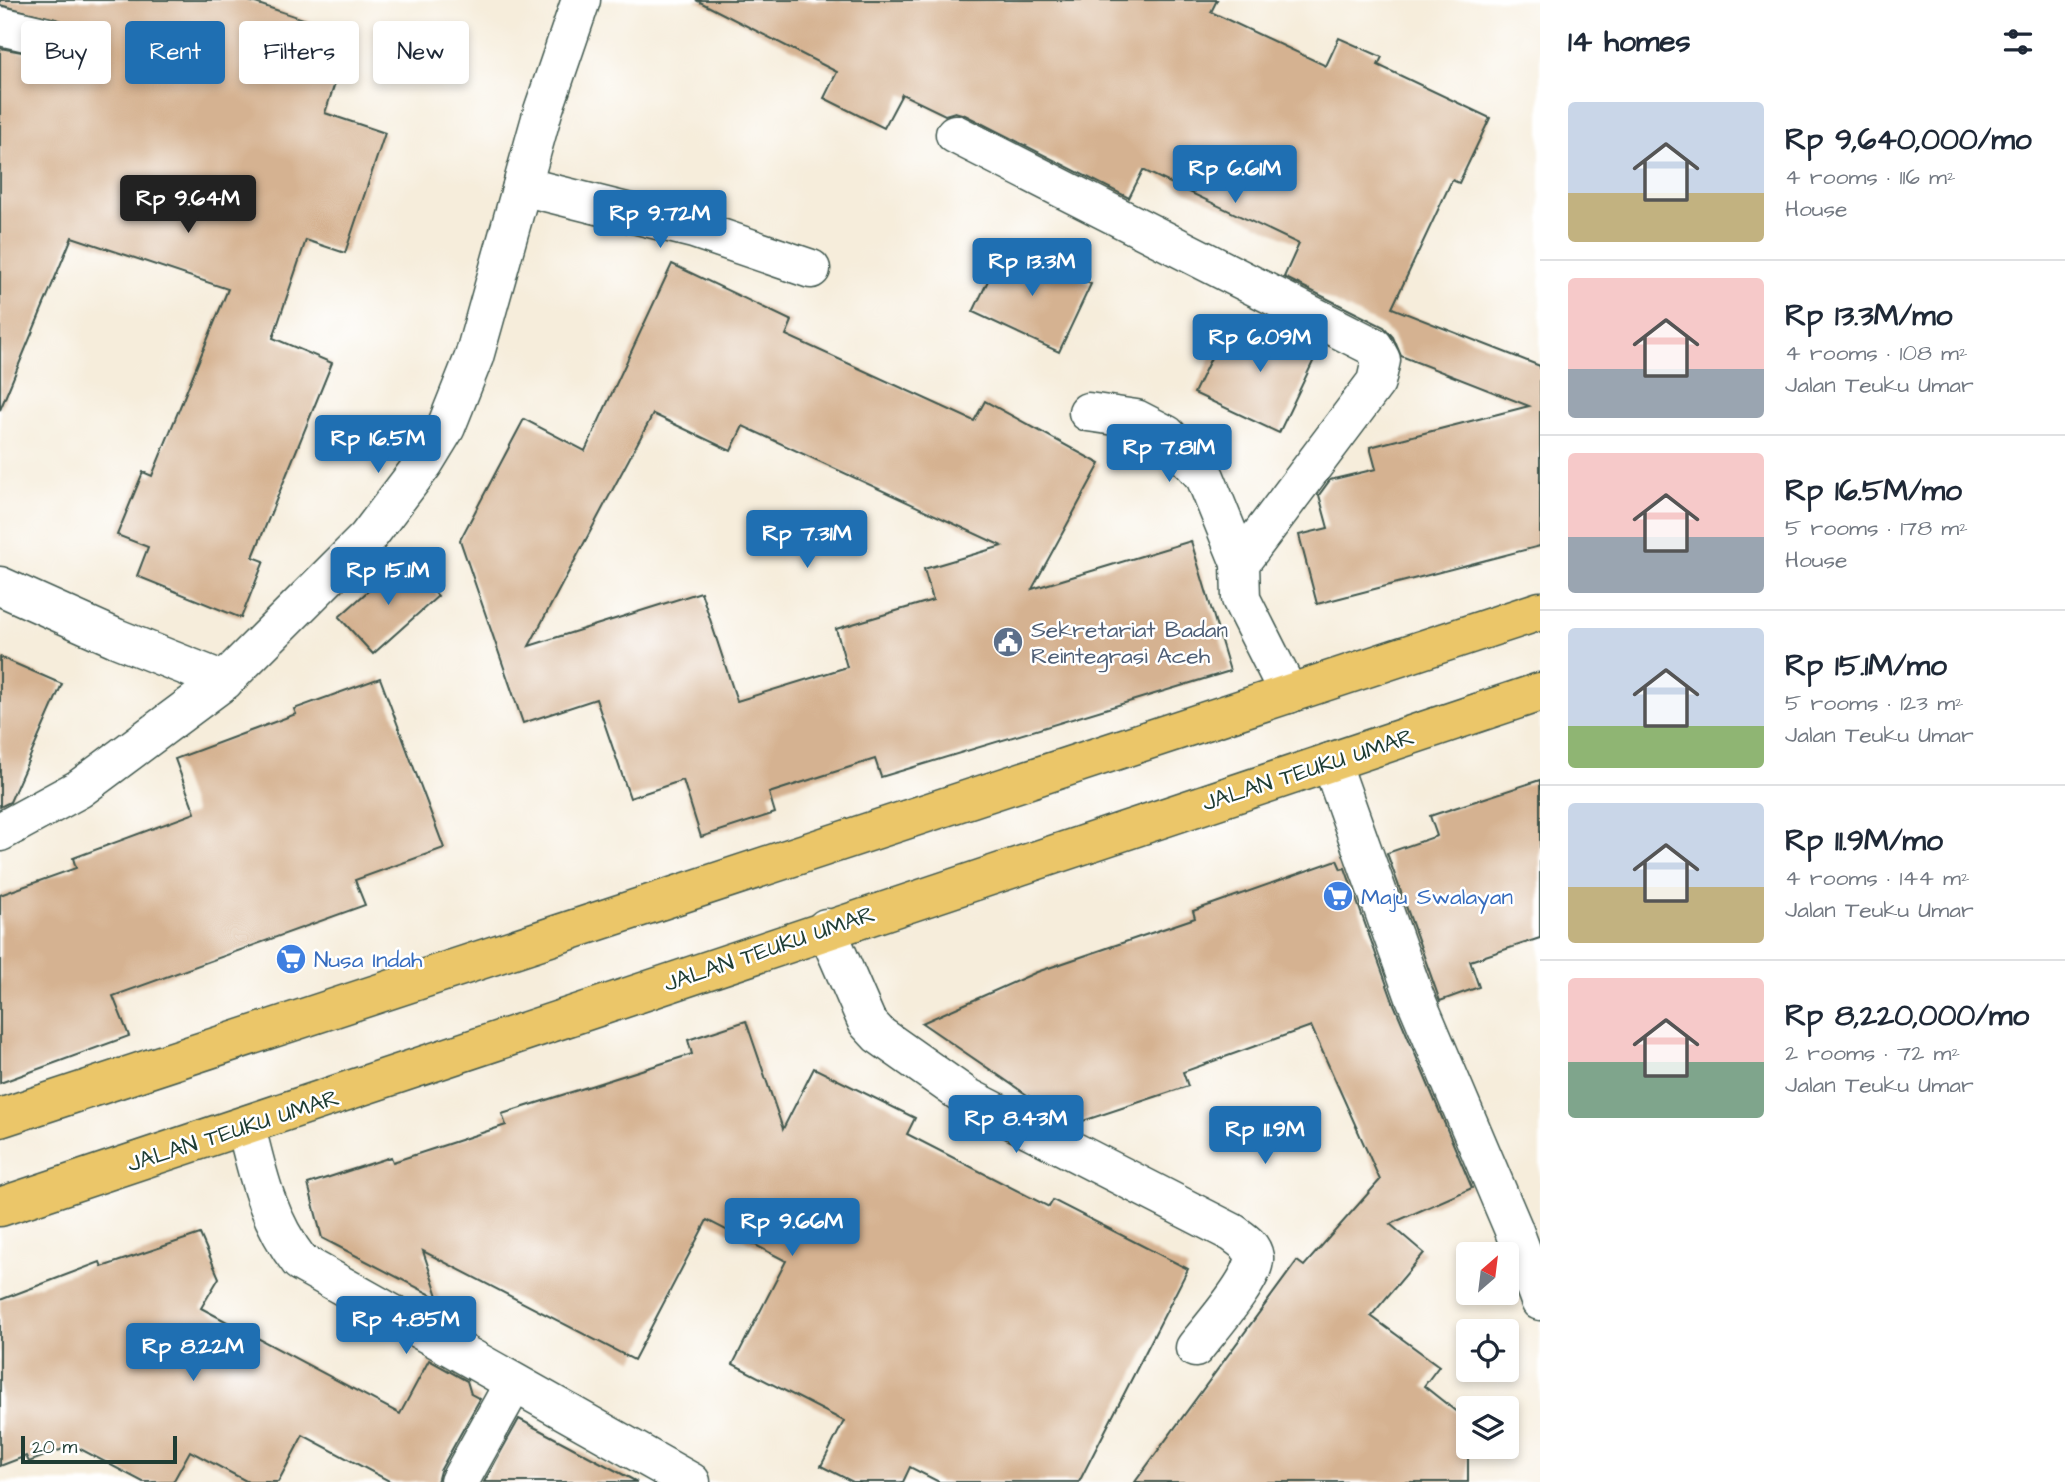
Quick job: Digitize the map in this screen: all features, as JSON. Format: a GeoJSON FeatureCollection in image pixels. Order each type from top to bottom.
{"type":"FeatureCollection","features":[{"type":"Feature","properties":{"kind":"highway"},"geometry":{"type":"LineString","coordinates":[[0,1118],[1540,611]]}},
{"type":"Feature","properties":{"kind":"highway","name":"JALAN TEUKU UMAR"},"geometry":{"type":"LineString","coordinates":[[0,1207],[246,1127],[826,928],[1540,692]]}},
{"type":"Feature","properties":{"kind":"street"},"geometry":{"type":"LineString","coordinates":[[0,832],[79,789],[225,681],[367,538],[424,463],[446,426],[474,357],[543,111],[581,0]]}},
{"type":"Feature","properties":{"kind":"street"},"geometry":{"type":"LineString","coordinates":[[0,26],[21,31]]}},
{"type":"Feature","properties":{"kind":"street"},"geometry":{"type":"LineString","coordinates":[[955,134],[1374,347],[1381,360],[1376,382],[1240,563]]}},
{"type":"Feature","properties":{"kind":"street"},"geometry":{"type":"LineString","coordinates":[[522,186],[694,229],[811,269]]}},
{"type":"Feature","properties":{"kind":"street"},"geometry":{"type":"LineString","coordinates":[[1088,411],[1136,419],[1167,435],[1205,477],[1240,563],[1241,599],[1289,694]]}},
{"type":"Feature","properties":{"kind":"street"},"geometry":{"type":"LineString","coordinates":[[0,586],[116,638],[225,681]]}},
{"type":"Feature","properties":{"kind":"street"},"geometry":{"type":"LineString","coordinates":[[1331,762],[1414,995],[1513,1228],[1540,1301]]}},
{"type":"Feature","properties":{"kind":"street"},"geometry":{"type":"LineString","coordinates":[[826,928],[867,1021],[879,1035],[967,1097],[1233,1233],[1251,1247],[1255,1260],[1250,1275],[1195,1348]]}},
{"type":"Feature","properties":{"kind":"street"},"geometry":{"type":"LineString","coordinates":[[246,1127],[267,1207],[286,1245],[300,1262],[691,1482]]}},
{"type":"Feature","properties":{"kind":"street"},"geometry":{"type":"LineString","coordinates":[[459,1482],[514,1383]]}},
{"type":"Feature","properties":{"kind":"building"},"geometry":{"type":"Polygon","coordinates":[[[0,0],[246,0],[309,21],[239,21],[239,84],[335,84],[325,113],[385,133],[345,253],[306,240],[273,338],[332,363],[253,557],[264,561],[241,618],[137,576],[148,547],[117,535],[143,472],[152,476],[228,289],[72,237],[0,410],[0,48],[21,52],[21,84],[111,84],[111,21],[62,21],[0,5],[0,0]]]}},
{"type":"Feature","properties":{"kind":"building"},"geometry":{"type":"Polygon","coordinates":[[[696,0],[1217,0],[1211,12],[1326,66],[1339,38],[1382,57],[1378,65],[1490,118],[1459,183],[1452,180],[1392,308],[1540,366],[1540,546],[1317,604],[1299,535],[1328,528],[1319,495],[1330,480],[1376,469],[1370,447],[1529,406],[1401,356],[1393,337],[1384,327],[1284,277],[1299,244],[1143,170],[1129,198],[965,115],[955,112],[945,115],[902,94],[884,128],[824,98],[837,72],[696,0]]]}},
{"type":"Feature","properties":{"kind":"building"},"geometry":{"type":"Polygon","coordinates":[[[1006,243],[1091,284],[1059,352],[973,312],[1006,243]]]}},
{"type":"Feature","properties":{"kind":"building"},"geometry":{"type":"Polygon","coordinates":[[[672,264],[792,321],[786,335],[974,421],[985,401],[1100,464],[1032,589],[1191,541],[1230,671],[881,777],[875,759],[769,793],[775,813],[701,837],[683,780],[630,798],[596,699],[523,723],[460,540],[524,419],[585,451],[672,264]],[[653,414],[529,646],[701,592],[737,701],[847,667],[836,629],[933,600],[924,569],[1002,546],[743,426],[731,451],[653,414]]]}},
{"type":"Feature","properties":{"kind":"building"},"geometry":{"type":"Polygon","coordinates":[[[1265,316],[1321,345],[1279,433],[1194,393],[1221,337],[1249,350],[1265,316]]]}},
{"type":"Feature","properties":{"kind":"building"},"geometry":{"type":"Polygon","coordinates":[[[404,559],[438,596],[373,654],[339,617],[404,559]]]}},
{"type":"Feature","properties":{"kind":"building"},"geometry":{"type":"Polygon","coordinates":[[[0,657],[62,684],[10,802],[0,807],[0,657]]]}},
{"type":"Feature","properties":{"kind":"building"},"geometry":{"type":"Polygon","coordinates":[[[380,678],[444,848],[355,880],[365,905],[113,996],[129,1036],[0,1083],[0,895],[76,868],[73,858],[195,813],[175,759],[296,714],[294,709],[380,678]]]}},
{"type":"Feature","properties":{"kind":"building"},"geometry":{"type":"Polygon","coordinates":[[[1540,780],[1540,938],[1470,961],[1479,987],[1440,1001],[1387,853],[1437,836],[1430,816],[1540,780]]]}},
{"type":"Feature","properties":{"kind":"building"},"geometry":{"type":"Polygon","coordinates":[[[1337,860],[1341,869],[1345,868],[1393,1002],[1472,1188],[1390,1224],[1424,1253],[1371,1316],[1439,1366],[1424,1386],[1456,1411],[1456,1459],[1468,1459],[1468,1482],[1135,1482],[1297,1261],[1304,1266],[1380,1180],[1311,1026],[1183,1072],[1188,1086],[1071,1125],[922,1023],[1037,972],[1195,918],[1193,911],[1337,860]]]}},
{"type":"Feature","properties":{"kind":"building"},"geometry":{"type":"Polygon","coordinates":[[[746,1021],[783,1129],[814,1068],[915,1118],[907,1134],[1049,1207],[1053,1200],[1188,1269],[1079,1482],[939,1482],[910,1467],[903,1482],[853,1482],[821,1466],[844,1421],[733,1364],[786,1261],[707,1220],[634,1360],[423,1251],[439,1299],[322,1238],[308,1184],[391,1157],[393,1162],[506,1125],[502,1114],[692,1054],[688,1040],[746,1021]]]}},
{"type":"Feature","properties":{"kind":"building"},"geometry":{"type":"Polygon","coordinates":[[[200,1234],[219,1278],[201,1308],[400,1414],[429,1360],[467,1381],[471,1394],[480,1399],[440,1471],[437,1482],[391,1482],[303,1435],[278,1482],[248,1482],[190,1451],[173,1482],[143,1482],[73,1445],[29,1462],[26,1456],[0,1466],[0,1300],[100,1262],[102,1267],[200,1234]]]}},
{"type":"Feature","properties":{"kind":"building"},"geometry":{"type":"Polygon","coordinates":[[[519,1419],[637,1482],[484,1482],[519,1419]]]}},
{"type":"Feature","properties":{"kind":"place","name":"Sekretariat Badan Reintegrasi Aceh"},"geometry":{"type":"Point","coordinates":[1008,642]}},
{"type":"Feature","properties":{"kind":"place","name":"Maju Swalayan"},"geometry":{"type":"Point","coordinates":[1338,896]}},
{"type":"Feature","properties":{"kind":"place","name":"Nusa Indah"},"geometry":{"type":"Point","coordinates":[291,959]}}]}
